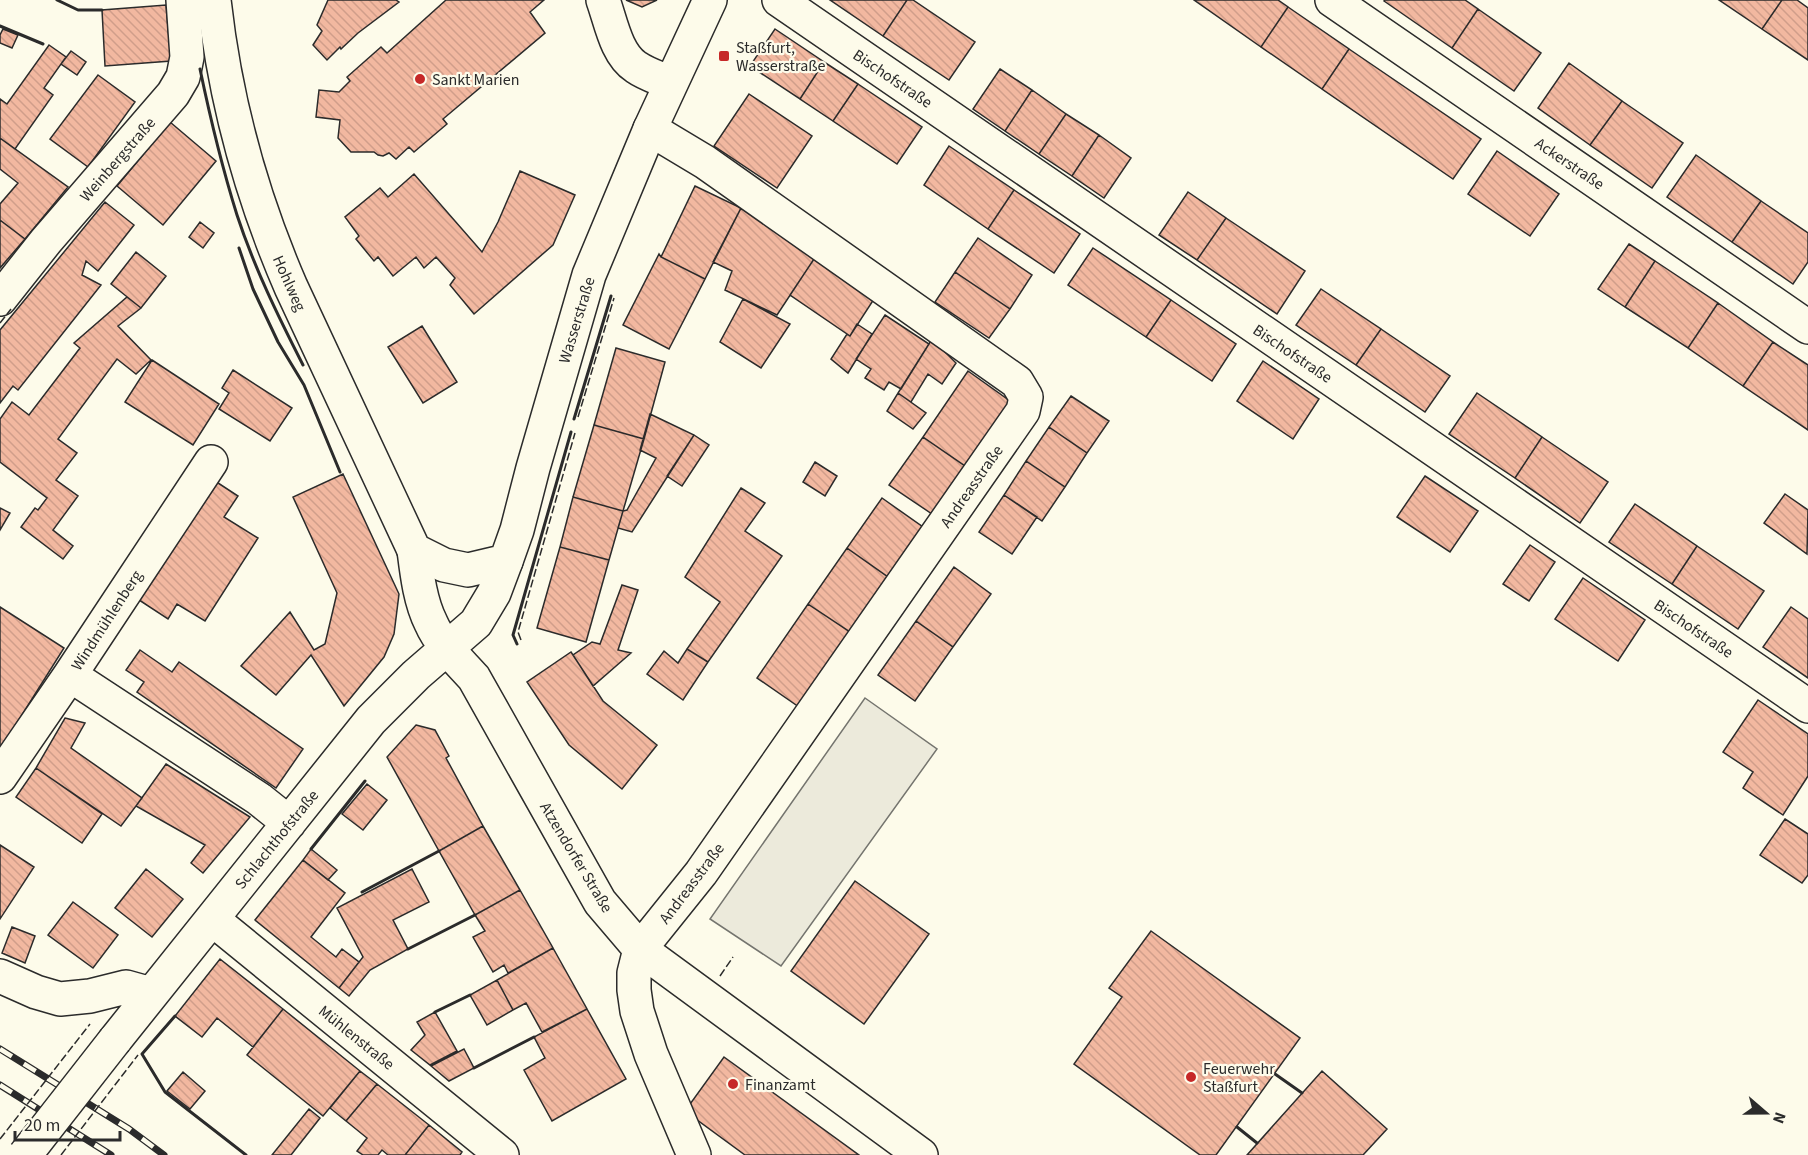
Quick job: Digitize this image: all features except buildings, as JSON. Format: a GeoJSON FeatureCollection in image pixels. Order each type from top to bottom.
{"type":"FeatureCollection","features":[{"type":"Feature","properties":{"kind":"street","name":"Weinbergstraße"},"geometry":{"type":"LineString","coordinates":[[0,299],[46,241],[173,94],[183,77],[187,57],[183,0]]}},
{"type":"Feature","properties":{"kind":"street","name":"Hohlweg"},"geometry":{"type":"LineString","coordinates":[[214,0],[231,109],[240,146],[273,246],[414,550]]}},
{"type":"Feature","properties":{"kind":"street"},"geometry":{"type":"LineString","coordinates":[[603,0],[624,56],[635,66],[670,83]]}},
{"type":"Feature","properties":{"kind":"street","name":"Wasserstraße"},"geometry":{"type":"LineString","coordinates":[[506,561],[517,530],[539,446],[590,275],[670,83],[710,0]]}},
{"type":"Feature","properties":{"kind":"street","name":"Bischofstraße"},"geometry":{"type":"LineString","coordinates":[[779,0],[1808,706]]}},
{"type":"Feature","properties":{"kind":"street","name":"Ackerstraße"},"geometry":{"type":"LineString","coordinates":[[1332,0],[1808,327]]}},
{"type":"Feature","properties":{"kind":"street","name":"Andreasstraße"},"geometry":{"type":"LineString","coordinates":[[640,949],[701,873],[1023,411],[1026,397],[1017,382],[705,162],[650,129]]}},
{"type":"Feature","properties":{"kind":"street","name":"Windmühlenberg"},"geometry":{"type":"LineString","coordinates":[[0,777],[211,462]]}},
{"type":"Feature","properties":{"kind":"street"},"geometry":{"type":"LineString","coordinates":[[414,550],[444,565],[468,570],[506,561]]}},
{"type":"Feature","properties":{"kind":"street","name":"Atzendorfer Straße"},"geometry":{"type":"LineString","coordinates":[[414,550],[418,583],[431,624],[474,678],[600,902],[640,949],[921,1155]]}},
{"type":"Feature","properties":{"kind":"street"},"geometry":{"type":"LineString","coordinates":[[448,648],[476,623],[494,593],[506,561]]}},
{"type":"Feature","properties":{"kind":"street","name":"Schlachthofstraße"},"geometry":{"type":"LineString","coordinates":[[26,1155],[151,994],[371,720],[416,675],[448,648]]}},
{"type":"Feature","properties":{"kind":"street"},"geometry":{"type":"LineString","coordinates":[[70,675],[259,799],[289,823]]}},
{"type":"Feature","properties":{"kind":"street","name":"Mühlenstraße"},"geometry":{"type":"LineString","coordinates":[[213,919],[502,1155]]}},
{"type":"Feature","properties":{"kind":"street"},"geometry":{"type":"LineString","coordinates":[[640,949],[634,973],[637,1011],[651,1054],[694,1155]]}},
{"type":"Feature","properties":{"kind":"street"},"geometry":{"type":"LineString","coordinates":[[0,976],[36,992],[60,999],[90,996],[126,987],[151,994]]}},
{"type":"Feature","properties":{"kind":"shaded area"},"geometry":{"type":"Polygon","coordinates":[[[865,698],[937,749],[781,966],[710,919],[865,698]]]}},
{"type":"Feature","properties":{"kind":"railway"},"geometry":{"type":"LineString","coordinates":[[0,1049],[129,1129],[164,1155]]}},
{"type":"Feature","properties":{"kind":"railway"},"geometry":{"type":"LineString","coordinates":[[0,1085],[111,1155]]}},
{"type":"Feature","properties":{"kind":"fence"},"geometry":{"type":"LineString","coordinates":[[578,417],[614,298]]}},
{"type":"Feature","properties":{"kind":"fence"},"geometry":{"type":"LineString","coordinates":[[0,323],[11,309]]}},
{"type":"Feature","properties":{"kind":"fence"},"geometry":{"type":"LineString","coordinates":[[521,640],[518,632],[575,433]]}},
{"type":"Feature","properties":{"kind":"fence"},"geometry":{"type":"LineString","coordinates":[[720,976],[733,957]]}},
{"type":"Feature","properties":{"kind":"fence"},"geometry":{"type":"LineString","coordinates":[[0,1139],[90,1024]]}},
{"type":"Feature","properties":{"kind":"fence"},"geometry":{"type":"LineString","coordinates":[[61,1155],[138,1055]]}},
{"type":"Feature","properties":{"kind":"wall"},"geometry":{"type":"LineString","coordinates":[[57,0],[78,10],[102,10]]}},
{"type":"Feature","properties":{"kind":"wall"},"geometry":{"type":"LineString","coordinates":[[0,26],[43,44]]}},
{"type":"Feature","properties":{"kind":"wall"},"geometry":{"type":"LineString","coordinates":[[200,69],[221,160],[244,234],[267,291],[303,365]]}},
{"type":"Feature","properties":{"kind":"wall"},"geometry":{"type":"LineString","coordinates":[[239,248],[253,289],[278,342],[304,385],[340,472]]}},
{"type":"Feature","properties":{"kind":"wall"},"geometry":{"type":"LineString","coordinates":[[574,419],[611,296]]}},
{"type":"Feature","properties":{"kind":"wall"},"geometry":{"type":"LineString","coordinates":[[517,644],[513,635],[571,432]]}},
{"type":"Feature","properties":{"kind":"wall"},"geometry":{"type":"LineString","coordinates":[[311,849],[365,781]]}},
{"type":"Feature","properties":{"kind":"wall"},"geometry":{"type":"LineString","coordinates":[[362,892],[439,851]]}},
{"type":"Feature","properties":{"kind":"wall"},"geometry":{"type":"LineString","coordinates":[[408,949],[475,915]]}},
{"type":"Feature","properties":{"kind":"wall"},"geometry":{"type":"LineString","coordinates":[[435,1012],[470,995]]}},
{"type":"Feature","properties":{"kind":"wall"},"geometry":{"type":"LineString","coordinates":[[175,1016],[142,1054],[165,1092],[246,1155]]}},
{"type":"Feature","properties":{"kind":"wall"},"geometry":{"type":"LineString","coordinates":[[474,1068],[534,1037]]}},
{"type":"Feature","properties":{"kind":"wall"},"geometry":{"type":"LineString","coordinates":[[1275,1074],[1302,1093]]}},
{"type":"Feature","properties":{"kind":"wall"},"geometry":{"type":"LineString","coordinates":[[1237,1127],[1257,1143]]}},
{"type":"Feature","properties":{"kind":"place","name":"Staßfurt, Wasserstraße"},"geometry":{"type":"Point","coordinates":[724,56]}},
{"type":"Feature","properties":{"kind":"place","name":"Sankt Marien"},"geometry":{"type":"Point","coordinates":[420,79]}},
{"type":"Feature","properties":{"kind":"place","name":"Feuerwehr Staßfurt"},"geometry":{"type":"Point","coordinates":[1191,1077]}},
{"type":"Feature","properties":{"kind":"place","name":"Finanzamt"},"geometry":{"type":"Point","coordinates":[733,1084]}}]}
